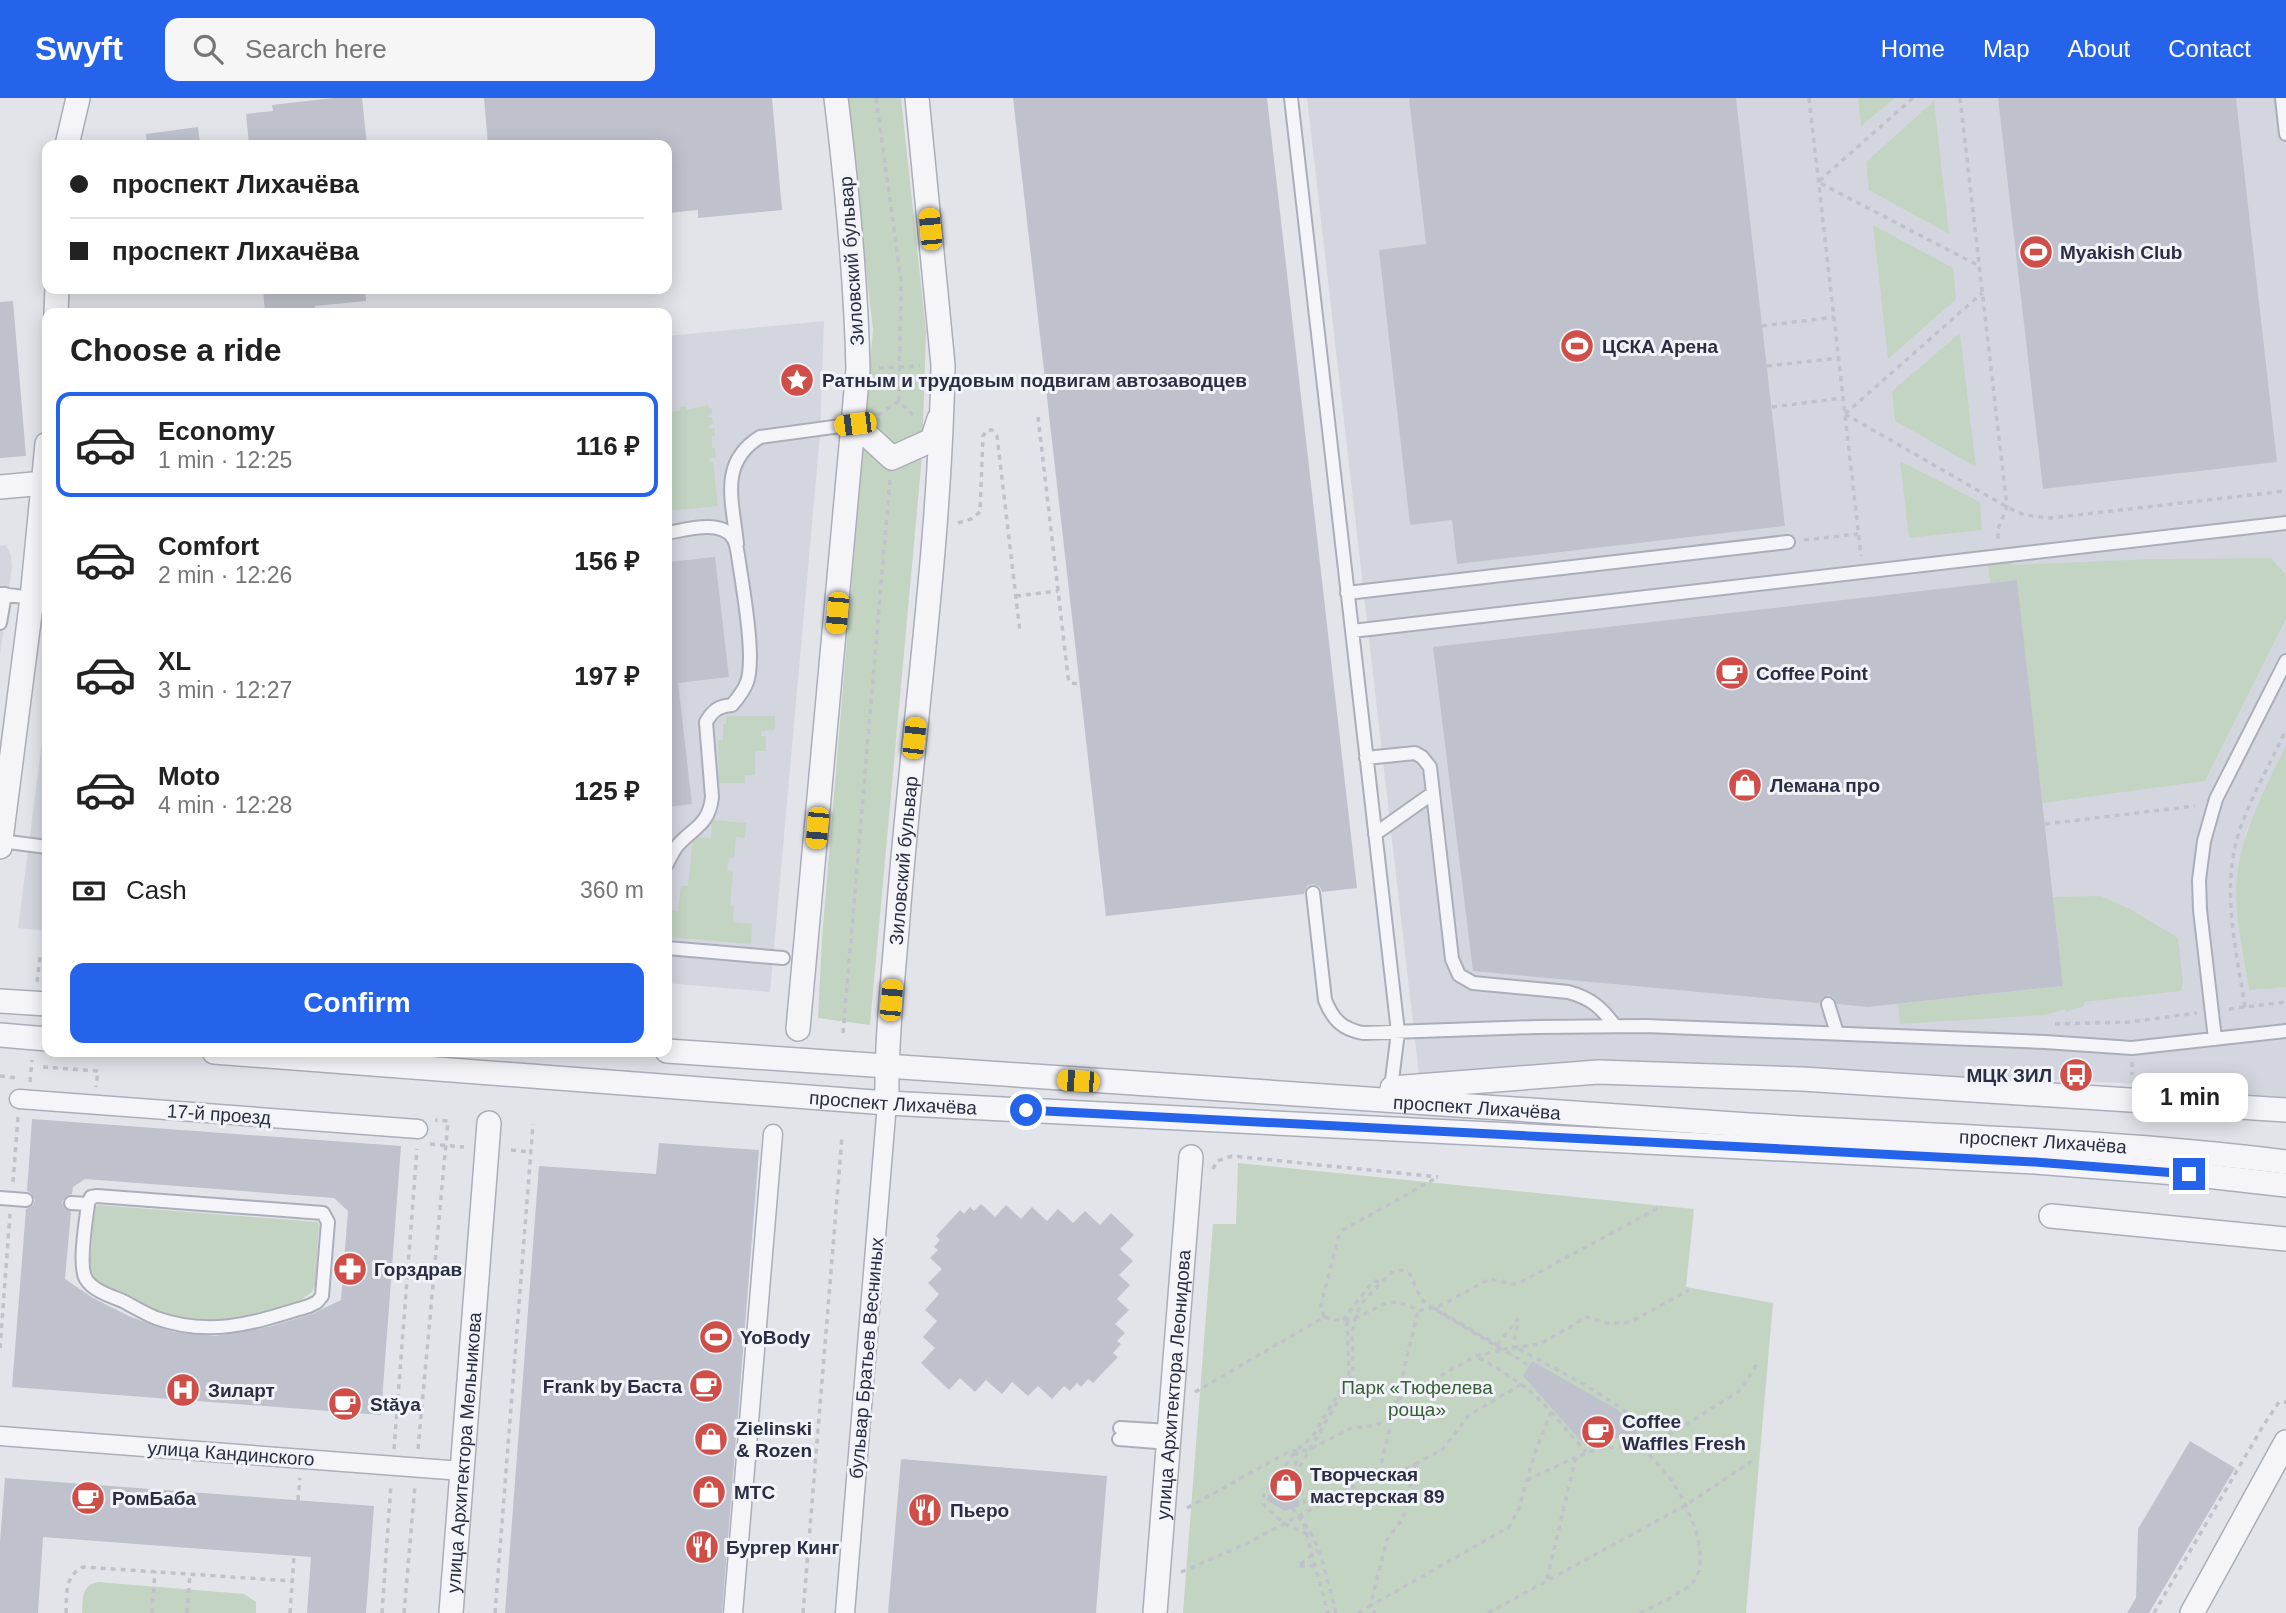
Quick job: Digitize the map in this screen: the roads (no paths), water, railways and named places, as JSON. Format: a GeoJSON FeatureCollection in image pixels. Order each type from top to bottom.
{"type":"FeatureCollection","features":[{"type":"Feature","properties":{"kind":"street"},"geometry":{"type":"LineString","coordinates":[[68,140],[78,98]]}},
{"type":"Feature","properties":{"kind":"street","name":"Зиловский бульвар"},"geometry":{"type":"LineString","coordinates":[[798,1029],[858,369],[857,293],[836,98]]}},
{"type":"Feature","properties":{"kind":"street","name":"Зиловский бульвар"},"geometry":{"type":"LineString","coordinates":[[887,1103],[887,1068],[906,810],[925,642],[942,410],[943,365],[917,98]]}},
{"type":"Feature","properties":{"kind":"street","name":"Зиловский бульвар"},"geometry":{"type":"LineString","coordinates":[[855,424],[892,458],[932,440],[942,410]]}},
{"type":"Feature","properties":{"kind":"street"},"geometry":{"type":"LineString","coordinates":[[0,487],[42,483]]}},
{"type":"Feature","properties":{"kind":"street"},"geometry":{"type":"LineString","coordinates":[[0,847],[5,764],[32,598],[42,502]]}},
{"type":"Feature","properties":{"kind":"street"},"geometry":{"type":"LineString","coordinates":[[0,1001],[42,994]]}},
{"type":"Feature","properties":{"kind":"street"},"geometry":{"type":"LineString","coordinates":[[0,1035],[42,1039]]}},
{"type":"Feature","properties":{"kind":"street","name":"проспект Лихачёва"},"geometry":{"type":"LineString","coordinates":[[672,1051],[1845,1131],[2036,1151],[2189,1174],[2286,1185]]}},
{"type":"Feature","properties":{"kind":"street","name":"проспект Лихачёва"},"geometry":{"type":"LineString","coordinates":[[280,1057],[887,1103],[2036,1151],[2192,1150],[2286,1162]]}},
{"type":"Feature","properties":{"kind":"street"},"geometry":{"type":"LineString","coordinates":[[1365,1091],[1598,1072],[1802,1079],[2286,1111]]}},
{"type":"Feature","properties":{"kind":"street","name":"17-й проезд"},"geometry":{"type":"LineString","coordinates":[[24,1093],[419,1124]]}},
{"type":"Feature","properties":{"kind":"street","name":"бульвар Братьев Весниных"},"geometry":{"type":"LineString","coordinates":[[845,1613],[887,1103]]}},
{"type":"Feature","properties":{"kind":"street","name":"улица Архитектора Мельникова"},"geometry":{"type":"LineString","coordinates":[[452,1613],[489,1123]]}},
{"type":"Feature","properties":{"kind":"street"},"geometry":{"type":"LineString","coordinates":[[733,1613],[773,1134]]}},
{"type":"Feature","properties":{"kind":"street","name":"улица Архитектора Леонидова"},"geometry":{"type":"LineString","coordinates":[[1155,1613],[1191,1157]]}},
{"type":"Feature","properties":{"kind":"street"},"geometry":{"type":"LineString","coordinates":[[2052,1216],[2285,1239]]}},
{"type":"Feature","properties":{"kind":"street","name":"улица Кандинского"},"geometry":{"type":"LineString","coordinates":[[0,1436],[462,1471]]}},
{"type":"Feature","properties":{"kind":"street"},"geometry":{"type":"LineString","coordinates":[[2192,1613],[2286,1442]]}},
{"type":"Feature","properties":{"kind":"lane"},"geometry":{"type":"LineString","coordinates":[[1291,98],[1398,1032],[1391,1088]]}},
{"type":"Feature","properties":{"kind":"lane"},"geometry":{"type":"LineString","coordinates":[[2282,98],[2286,134]]}},
{"type":"Feature","properties":{"kind":"lane"},"geometry":{"type":"LineString","coordinates":[[672,855],[676,847],[704,822],[711,808],[706,722],[711,713],[720,706],[732,705],[747,683],[751,664],[731,472],[736,459],[747,445],[760,437],[855,424]]}},
{"type":"Feature","properties":{"kind":"lane"},"geometry":{"type":"LineString","coordinates":[[1352,631],[2286,523]]}},
{"type":"Feature","properties":{"kind":"lane"},"geometry":{"type":"LineString","coordinates":[[672,532],[723,529],[733,537],[738,555]]}},
{"type":"Feature","properties":{"kind":"lane"},"geometry":{"type":"LineString","coordinates":[[1347,593],[1788,542]]}},
{"type":"Feature","properties":{"kind":"lane"},"geometry":{"type":"LineString","coordinates":[[0,623],[2,594],[32,598]]}},
{"type":"Feature","properties":{"kind":"lane"},"geometry":{"type":"LineString","coordinates":[[2215,1039],[2200,910],[2199,880],[2204,841],[2215,804],[2286,661]]}},
{"type":"Feature","properties":{"kind":"lane"},"geometry":{"type":"LineString","coordinates":[[1366,758],[1407,753],[1422,757],[1430,766],[1452,959],[1459,975],[1473,983],[1580,995],[1603,1009],[1615,1026]]}},
{"type":"Feature","properties":{"kind":"lane"},"geometry":{"type":"LineString","coordinates":[[1375,834],[1433,793]]}},
{"type":"Feature","properties":{"kind":"lane"},"geometry":{"type":"LineString","coordinates":[[1,841],[42,846]]}},
{"type":"Feature","properties":{"kind":"lane"},"geometry":{"type":"LineString","coordinates":[[1313,892],[1325,1000],[1331,1015],[1349,1030],[1363,1032],[1615,1026],[1837,1033],[2132,1048],[2286,1031]]}},
{"type":"Feature","properties":{"kind":"lane"},"geometry":{"type":"LineString","coordinates":[[672,948],[783,958]]}},
{"type":"Feature","properties":{"kind":"lane"},"geometry":{"type":"LineString","coordinates":[[1828,1004],[1837,1033]]}},
{"type":"Feature","properties":{"kind":"lane"},"geometry":{"type":"LineString","coordinates":[[97,1196],[321,1212],[327,1216],[328,1222],[322,1296],[317,1303],[243,1326],[199,1327],[158,1318],[105,1294],[87,1282],[83,1266],[88,1204],[92,1197],[97,1196]]}},
{"type":"Feature","properties":{"kind":"lane"},"geometry":{"type":"LineString","coordinates":[[0,1198],[26,1200]]}},
{"type":"Feature","properties":{"kind":"lane"},"geometry":{"type":"LineString","coordinates":[[71,1203],[88,1204]]}},
{"type":"Feature","properties":{"kind":"lane"},"geometry":{"type":"LineString","coordinates":[[1119,1433],[1169,1437]]}},
{"type":"Feature","properties":{"kind":"place","name":"Myakish Club"},"geometry":{"type":"Point","coordinates":[2036,252]}},
{"type":"Feature","properties":{"kind":"place","name":"ЦСКА Арена"},"geometry":{"type":"Point","coordinates":[1577,346]}},
{"type":"Feature","properties":{"kind":"place","name":"Ратным и трудовым подвигам автозаводцев"},"geometry":{"type":"Point","coordinates":[797,380]}},
{"type":"Feature","properties":{"kind":"place","name":"Coffee Point"},"geometry":{"type":"Point","coordinates":[1732,673]}},
{"type":"Feature","properties":{"kind":"place","name":"Лемана про"},"geometry":{"type":"Point","coordinates":[1745,785]}},
{"type":"Feature","properties":{"kind":"place","name":"МЦК ЗИЛ"},"geometry":{"type":"Point","coordinates":[2076,1075]}},
{"type":"Feature","properties":{"kind":"place","name":"Горздрав"},"geometry":{"type":"Point","coordinates":[350,1269]}},
{"type":"Feature","properties":{"kind":"place","name":"YoBody"},"geometry":{"type":"Point","coordinates":[716,1337]}},
{"type":"Feature","properties":{"kind":"place","name":"Frank by Баста"},"geometry":{"type":"Point","coordinates":[706,1386]}},
{"type":"Feature","properties":{"kind":"place","name":"Зиларт"},"geometry":{"type":"Point","coordinates":[183,1390]}},
{"type":"Feature","properties":{"kind":"place","name":"Stăya"},"geometry":{"type":"Point","coordinates":[345,1404]}},
{"type":"Feature","properties":{"kind":"place","name":"Coffee Waffles Fresh"},"geometry":{"type":"Point","coordinates":[1598,1432]}},
{"type":"Feature","properties":{"kind":"place","name":"Zielinski & Rozen"},"geometry":{"type":"Point","coordinates":[711,1439]}},
{"type":"Feature","properties":{"kind":"place","name":"Творческая мастерская 89"},"geometry":{"type":"Point","coordinates":[1286,1485]}},
{"type":"Feature","properties":{"kind":"place","name":"МТС"},"geometry":{"type":"Point","coordinates":[709,1492]}},
{"type":"Feature","properties":{"kind":"place","name":"РомБаба"},"geometry":{"type":"Point","coordinates":[88,1498]}},
{"type":"Feature","properties":{"kind":"place","name":"Пьеро"},"geometry":{"type":"Point","coordinates":[925,1510]}},
{"type":"Feature","properties":{"kind":"place","name":"Бургер Кинг"},"geometry":{"type":"Point","coordinates":[702,1547]}},
{"type":"Feature","properties":{"kind":"park label","name":"Парк «Тюфелева роща»"},"geometry":{"type":"Point","coordinates":[1417,1398]}}]}
